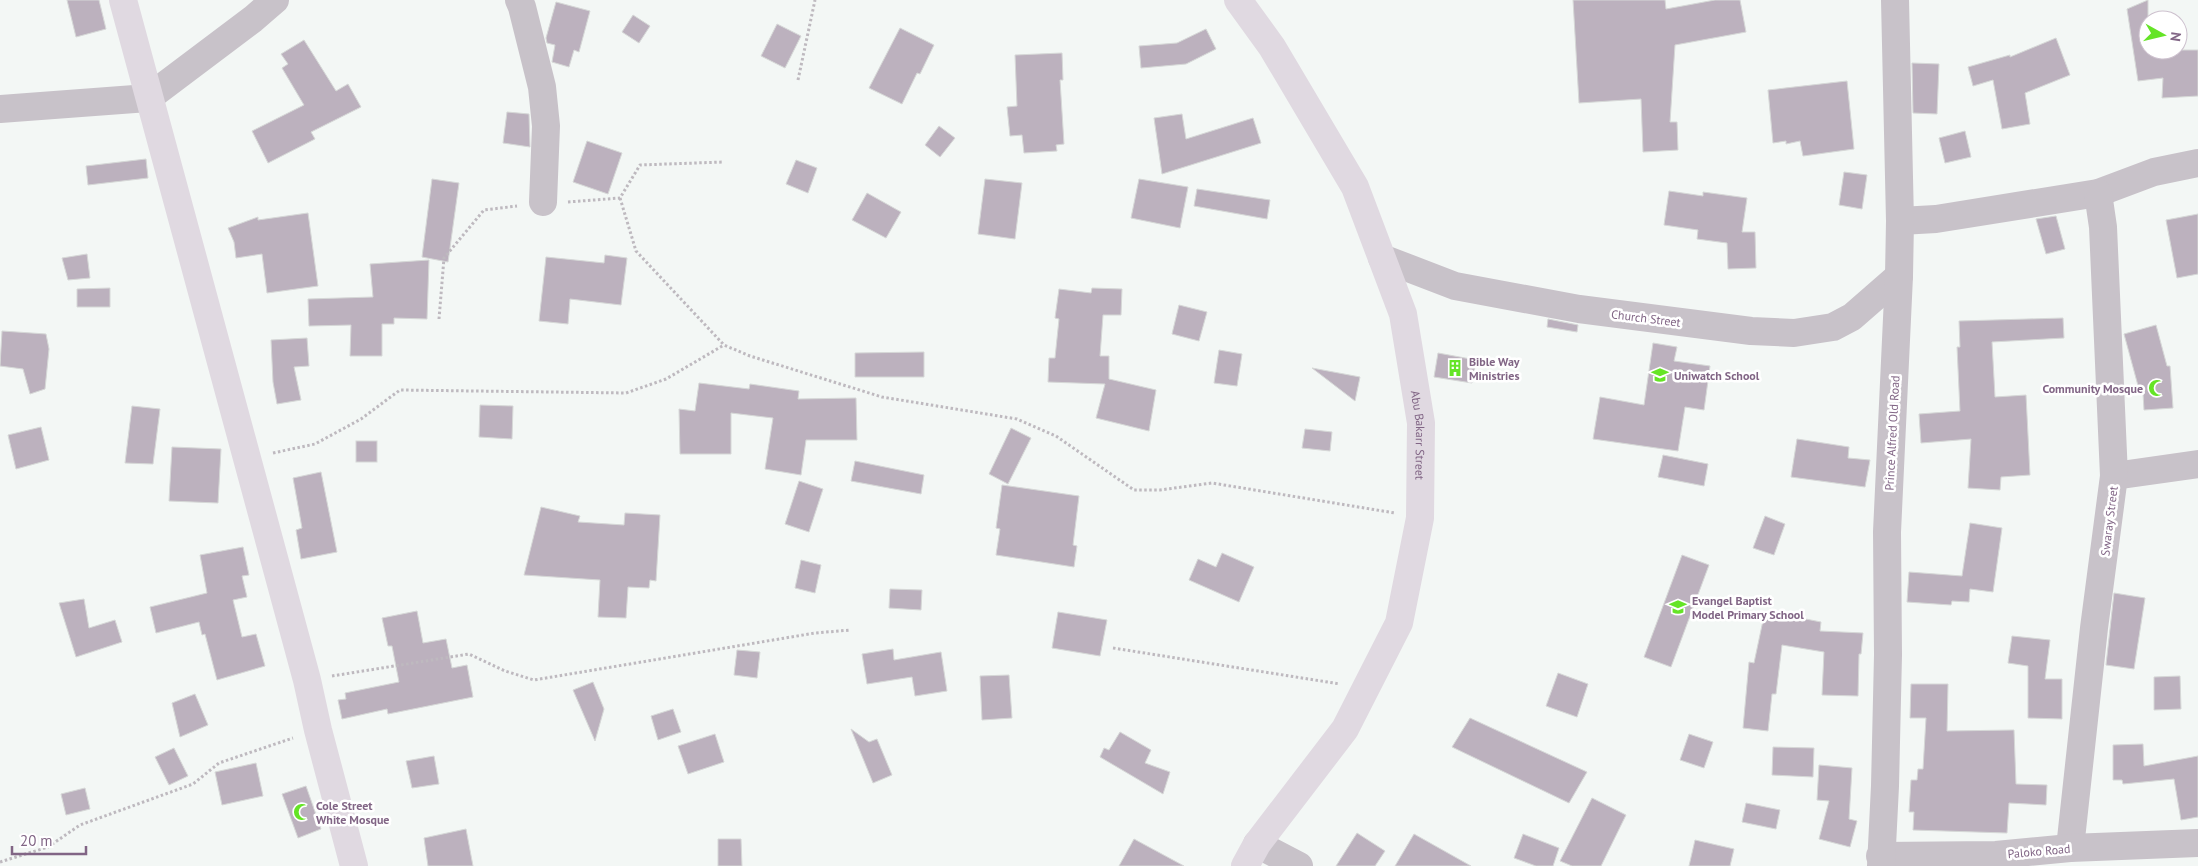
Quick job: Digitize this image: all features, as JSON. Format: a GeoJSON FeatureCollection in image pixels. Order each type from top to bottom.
{"type":"FeatureCollection","features":[{"type":"Feature","properties":{"kind":"street"},"geometry":{"type":"LineString","coordinates":[[123,0],[307,680],[318,730],[354,866]]}},
{"type":"Feature","properties":{"kind":"street"},"geometry":{"type":"LineString","coordinates":[[0,109],[148,98],[254,19],[275,0]]}},
{"type":"Feature","properties":{"kind":"street"},"geometry":{"type":"LineString","coordinates":[[519,0],[542,87],[546,126],[543,202]]}},
{"type":"Feature","properties":{"kind":"street","name":"Abu Bakarr Street"},"geometry":{"type":"LineString","coordinates":[[1238,0],[1272,47],[1355,187],[1403,314],[1421,423],[1420,518],[1399,624],[1346,729],[1251,855]]}},
{"type":"Feature","properties":{"kind":"street","name":"Prince Alfred Old Road"},"geometry":{"type":"LineString","coordinates":[[1880,861],[1885,777],[1887,532],[1900,221],[1895,0]]}},
{"type":"Feature","properties":{"kind":"street"},"geometry":{"type":"LineString","coordinates":[[1900,221],[1936,219],[2098,193],[2154,172],[2198,163]]}},
{"type":"Feature","properties":{"kind":"street","name":"Swaray Street"},"geometry":{"type":"LineString","coordinates":[[2070,848],[2094,628],[2114,476],[2103,226],[2098,193]]}},
{"type":"Feature","properties":{"kind":"street","name":"Church Street"},"geometry":{"type":"LineString","coordinates":[[1382,258],[1455,286],[1579,309],[1750,331],[1794,333],[1833,327],[1852,317],[1899,276]]}},
{"type":"Feature","properties":{"kind":"street"},"geometry":{"type":"LineString","coordinates":[[2114,476],[2198,464]]}},
{"type":"Feature","properties":{"kind":"street","name":"Paloko Road"},"geometry":{"type":"LineString","coordinates":[[1880,861],[1996,855],[2070,848],[2198,843]]}},
{"type":"Feature","properties":{"kind":"street"},"geometry":{"type":"LineString","coordinates":[[1251,855],[1299,866]]}},
{"type":"Feature","properties":{"kind":"path"},"geometry":{"type":"LineString","coordinates":[[798,80],[816,0]]}},
{"type":"Feature","properties":{"kind":"path"},"geometry":{"type":"LineString","coordinates":[[620,198],[636,251],[724,345],[750,356],[882,397],[1017,419],[1056,436],[1134,490],[1160,490],[1212,483],[1420,518]]}},
{"type":"Feature","properties":{"kind":"path"},"geometry":{"type":"LineString","coordinates":[[246,458],[316,444],[360,419],[400,390],[626,393],[666,379],[724,345]]}},
{"type":"Feature","properties":{"kind":"path"},"geometry":{"type":"LineString","coordinates":[[307,680],[469,654],[505,672],[534,680],[815,633],[851,630]]}},
{"type":"Feature","properties":{"kind":"path"},"geometry":{"type":"LineString","coordinates":[[1113,648],[1368,688]]}},
{"type":"Feature","properties":{"kind":"path"},"geometry":{"type":"LineString","coordinates":[[0,862],[48,847],[80,825],[193,784],[219,763],[318,730]]}},
{"type":"Feature","properties":{"kind":"building"},"geometry":{"type":"Polygon","coordinates":[[[67,0],[99,0],[106,29],[76,37],[67,0]]]}},
{"type":"Feature","properties":{"kind":"building"},"geometry":{"type":"Polygon","coordinates":[[[1573,0],[1665,0],[1666,9],[1715,0],[1740,0],[1746,32],[1675,45],[1670,122],[1677,122],[1678,150],[1643,152],[1641,99],[1579,103],[1573,0]]]}},
{"type":"Feature","properties":{"kind":"building"},"geometry":{"type":"Polygon","coordinates":[[[2148,0],[2148,10],[2138,10],[2138,60],[2188,60],[2188,50],[2198,50],[2198,96],[2162,98],[2163,78],[2138,81],[2127,9],[2148,0]]]}},
{"type":"Feature","properties":{"kind":"building"},"geometry":{"type":"Polygon","coordinates":[[[556,2],[590,11],[579,52],[574,50],[569,67],[552,62],[555,45],[547,43],[546,38],[556,2]]]}},
{"type":"Feature","properties":{"kind":"building"},"geometry":{"type":"Polygon","coordinates":[[[633,15],[650,26],[639,43],[622,32],[633,15]]]}},
{"type":"Feature","properties":{"kind":"building"},"geometry":{"type":"Polygon","coordinates":[[[777,24],[801,36],[785,68],[761,56],[777,24]]]}},
{"type":"Feature","properties":{"kind":"building"},"geometry":{"type":"Polygon","coordinates":[[[900,28],[934,45],[920,74],[917,73],[902,104],[869,88],[900,28]]]}},
{"type":"Feature","properties":{"kind":"building"},"geometry":{"type":"Polygon","coordinates":[[[1206,29],[1216,49],[1186,64],[1141,68],[1139,46],[1177,43],[1206,29]]]}},
{"type":"Feature","properties":{"kind":"building"},"geometry":{"type":"Polygon","coordinates":[[[2056,38],[2070,75],[2025,93],[2030,124],[2002,129],[1993,80],[1973,86],[1968,67],[2010,55],[2010,57],[2056,38]]]}},
{"type":"Feature","properties":{"kind":"building"},"geometry":{"type":"Polygon","coordinates":[[[304,40],[336,91],[348,84],[361,107],[311,132],[315,139],[268,163],[252,131],[304,105],[282,68],[288,64],[281,54],[304,40]]]}},
{"type":"Feature","properties":{"kind":"building"},"geometry":{"type":"Polygon","coordinates":[[[1062,53],[1063,80],[1060,80],[1064,144],[1056,145],[1057,151],[1024,153],[1022,135],[1010,136],[1007,107],[1017,106],[1015,55],[1062,53]]]}},
{"type":"Feature","properties":{"kind":"building"},"geometry":{"type":"Polygon","coordinates":[[[1912,63],[1939,64],[1937,114],[1913,113],[1912,63]]]}},
{"type":"Feature","properties":{"kind":"building"},"geometry":{"type":"Polygon","coordinates":[[[1847,81],[1854,149],[1803,156],[1800,141],[1786,144],[1786,141],[1773,143],[1768,90],[1847,81]]]}},
{"type":"Feature","properties":{"kind":"building"},"geometry":{"type":"Polygon","coordinates":[[[507,112],[529,114],[530,147],[503,143],[507,112]]]}},
{"type":"Feature","properties":{"kind":"building"},"geometry":{"type":"Polygon","coordinates":[[[1182,114],[1186,139],[1253,118],[1261,143],[1162,174],[1154,118],[1182,114]]]}},
{"type":"Feature","properties":{"kind":"building"},"geometry":{"type":"Polygon","coordinates":[[[939,126],[955,138],[940,157],[925,145],[939,126]]]}},
{"type":"Feature","properties":{"kind":"building"},"geometry":{"type":"Polygon","coordinates":[[[1965,131],[1971,157],[1945,163],[1939,138],[1965,131]]]}},
{"type":"Feature","properties":{"kind":"building"},"geometry":{"type":"Polygon","coordinates":[[[587,141],[622,153],[608,194],[573,182],[587,141]]]}},
{"type":"Feature","properties":{"kind":"building"},"geometry":{"type":"Polygon","coordinates":[[[146,159],[148,178],[88,185],[86,166],[146,159]]]}},
{"type":"Feature","properties":{"kind":"building"},"geometry":{"type":"Polygon","coordinates":[[[796,160],[817,168],[808,193],[786,184],[796,160]]]}},
{"type":"Feature","properties":{"kind":"building"},"geometry":{"type":"Polygon","coordinates":[[[1844,172],[1867,175],[1862,209],[1839,205],[1844,172]]]}},
{"type":"Feature","properties":{"kind":"building"},"geometry":{"type":"Polygon","coordinates":[[[432,179],[459,183],[448,262],[422,257],[432,179]]]}},
{"type":"Feature","properties":{"kind":"building"},"geometry":{"type":"Polygon","coordinates":[[[985,179],[1022,183],[1015,239],[978,234],[985,179]]]}},
{"type":"Feature","properties":{"kind":"building"},"geometry":{"type":"Polygon","coordinates":[[[1139,179],[1188,187],[1180,228],[1131,218],[1139,179]]]}},
{"type":"Feature","properties":{"kind":"building"},"geometry":{"type":"Polygon","coordinates":[[[1197,189],[1270,200],[1267,219],[1194,206],[1197,189]]]}},
{"type":"Feature","properties":{"kind":"building"},"geometry":{"type":"Polygon","coordinates":[[[1669,191],[1703,196],[1703,192],[1747,198],[1742,232],[1755,232],[1756,268],[1728,269],[1727,243],[1697,239],[1698,230],[1664,225],[1669,191]]]}},
{"type":"Feature","properties":{"kind":"building"},"geometry":{"type":"Polygon","coordinates":[[[867,193],[901,212],[886,238],[852,220],[867,193]]]}},
{"type":"Feature","properties":{"kind":"building"},"geometry":{"type":"Polygon","coordinates":[[[308,213],[318,286],[267,293],[262,254],[236,258],[234,242],[228,228],[258,217],[258,220],[308,213]]]}},
{"type":"Feature","properties":{"kind":"building"},"geometry":{"type":"Polygon","coordinates":[[[2198,214],[2198,274],[2177,278],[2166,220],[2198,214]]]}},
{"type":"Feature","properties":{"kind":"building"},"geometry":{"type":"Polygon","coordinates":[[[2056,216],[2065,249],[2046,254],[2036,219],[2056,216]]]}},
{"type":"Feature","properties":{"kind":"building"},"geometry":{"type":"Polygon","coordinates":[[[87,254],[90,278],[68,280],[62,258],[87,254]]]}},
{"type":"Feature","properties":{"kind":"building"},"geometry":{"type":"Polygon","coordinates":[[[605,255],[627,258],[621,305],[570,299],[568,324],[539,321],[546,257],[604,263],[605,255]]]}},
{"type":"Feature","properties":{"kind":"building"},"geometry":{"type":"Polygon","coordinates":[[[429,260],[427,319],[394,318],[394,324],[382,324],[382,356],[350,356],[351,325],[309,326],[308,299],[373,297],[370,264],[429,260]]]}},
{"type":"Feature","properties":{"kind":"building"},"geometry":{"type":"Polygon","coordinates":[[[110,288],[110,307],[77,307],[77,289],[110,288]]]}},
{"type":"Feature","properties":{"kind":"building"},"geometry":{"type":"Polygon","coordinates":[[[1092,288],[1122,289],[1121,315],[1103,315],[1100,356],[1109,356],[1109,379],[1156,390],[1149,431],[1096,418],[1105,384],[1048,382],[1049,358],[1055,358],[1059,319],[1055,318],[1059,289],[1091,293],[1092,288]]]}},
{"type":"Feature","properties":{"kind":"building"},"geometry":{"type":"Polygon","coordinates":[[[1179,305],[1207,312],[1199,341],[1172,334],[1179,305]]]}},
{"type":"Feature","properties":{"kind":"building"},"geometry":{"type":"Polygon","coordinates":[[[2063,318],[2064,338],[1992,342],[1995,397],[2026,395],[2030,475],[2001,477],[2000,490],[1968,488],[1971,439],[1921,443],[1919,414],[1960,411],[1957,347],[1960,347],[1959,321],[2063,318]]]}},
{"type":"Feature","properties":{"kind":"building"},"geometry":{"type":"Polygon","coordinates":[[[1548,319],[1578,325],[1577,332],[1547,327],[1548,319]]]}},
{"type":"Feature","properties":{"kind":"building"},"geometry":{"type":"Polygon","coordinates":[[[2156,325],[2167,366],[2170,366],[2173,408],[2144,410],[2143,393],[2140,393],[2124,334],[2156,325]]]}},
{"type":"Feature","properties":{"kind":"building"},"geometry":{"type":"Polygon","coordinates":[[[2,331],[46,334],[49,349],[45,389],[30,394],[23,369],[0,366],[2,331]]]}},
{"type":"Feature","properties":{"kind":"building"},"geometry":{"type":"Polygon","coordinates":[[[307,338],[309,366],[294,367],[301,400],[277,404],[273,382],[271,340],[307,338]]]}},
{"type":"Feature","properties":{"kind":"building"},"geometry":{"type":"Polygon","coordinates":[[[1653,343],[1677,347],[1674,361],[1710,366],[1704,410],[1685,407],[1678,451],[1593,439],[1600,397],[1644,405],[1653,343]]]}},
{"type":"Feature","properties":{"kind":"building"},"geometry":{"type":"Polygon","coordinates":[[[1219,350],[1242,354],[1237,386],[1214,383],[1219,350]]]}},
{"type":"Feature","properties":{"kind":"building"},"geometry":{"type":"Polygon","coordinates":[[[924,352],[924,377],[855,377],[855,353],[924,352]]]}},
{"type":"Feature","properties":{"kind":"building","name":"Bible Way Ministries"},"geometry":{"type":"Polygon","coordinates":[[[1438,353],[1476,360],[1472,383],[1434,377],[1438,353]]]}},
{"type":"Feature","properties":{"kind":"building"},"geometry":{"type":"Polygon","coordinates":[[[1312,368],[1360,377],[1355,401],[1312,368]]]}},
{"type":"Feature","properties":{"kind":"building"},"geometry":{"type":"Polygon","coordinates":[[[699,383],[749,389],[750,384],[799,391],[798,399],[856,398],[857,440],[806,440],[801,475],[765,469],[773,418],[731,413],[731,454],[680,454],[679,409],[695,411],[699,383]]]}},
{"type":"Feature","properties":{"kind":"building"},"geometry":{"type":"Polygon","coordinates":[[[480,405],[513,406],[512,439],[479,437],[480,405]]]}},
{"type":"Feature","properties":{"kind":"building"},"geometry":{"type":"Polygon","coordinates":[[[132,406],[160,409],[153,464],[125,463],[132,406]]]}},
{"type":"Feature","properties":{"kind":"building"},"geometry":{"type":"Polygon","coordinates":[[[41,427],[49,460],[16,469],[8,435],[41,427]]]}},
{"type":"Feature","properties":{"kind":"building"},"geometry":{"type":"Polygon","coordinates":[[[1011,428],[1031,438],[1008,484],[989,474],[1011,428]]]}},
{"type":"Feature","properties":{"kind":"building"},"geometry":{"type":"Polygon","coordinates":[[[1305,429],[1332,432],[1330,451],[1302,448],[1305,429]]]}},
{"type":"Feature","properties":{"kind":"building"},"geometry":{"type":"Polygon","coordinates":[[[1797,439],[1849,447],[1848,458],[1870,460],[1865,487],[1791,477],[1797,439]]]}},
{"type":"Feature","properties":{"kind":"building"},"geometry":{"type":"Polygon","coordinates":[[[356,441],[377,441],[377,462],[356,462],[356,441]]]}},
{"type":"Feature","properties":{"kind":"building"},"geometry":{"type":"Polygon","coordinates":[[[172,447],[221,449],[218,503],[169,501],[172,447]]]}},
{"type":"Feature","properties":{"kind":"building"},"geometry":{"type":"Polygon","coordinates":[[[1663,455],[1708,464],[1704,486],[1658,477],[1663,455]]]}},
{"type":"Feature","properties":{"kind":"building"},"geometry":{"type":"Polygon","coordinates":[[[855,461],[924,475],[921,494],[851,481],[855,461]]]}},
{"type":"Feature","properties":{"kind":"building"},"geometry":{"type":"Polygon","coordinates":[[[321,472],[337,552],[301,559],[296,530],[302,528],[293,478],[321,472]]]}},
{"type":"Feature","properties":{"kind":"building"},"geometry":{"type":"Polygon","coordinates":[[[799,481],[823,489],[809,532],[785,524],[799,481]]]}},
{"type":"Feature","properties":{"kind":"building"},"geometry":{"type":"Polygon","coordinates":[[[1002,485],[1079,496],[1073,545],[1077,546],[1074,567],[996,555],[1000,529],[996,528],[1002,485]]]}},
{"type":"Feature","properties":{"kind":"building"},"geometry":{"type":"Polygon","coordinates":[[[541,507],[580,516],[578,522],[624,525],[625,513],[660,515],[656,581],[650,580],[649,588],[628,587],[626,618],[598,617],[600,580],[524,575],[541,507]]]}},
{"type":"Feature","properties":{"kind":"building"},"geometry":{"type":"Polygon","coordinates":[[[1765,516],[1785,524],[1774,555],[1753,548],[1765,516]]]}},
{"type":"Feature","properties":{"kind":"building"},"geometry":{"type":"Polygon","coordinates":[[[1970,523],[2002,528],[1993,592],[1970,589],[1969,602],[1952,601],[1951,605],[1907,602],[1909,572],[1962,576],[1970,523]]]}},
{"type":"Feature","properties":{"kind":"building"},"geometry":{"type":"Polygon","coordinates":[[[243,547],[249,575],[242,576],[247,597],[233,600],[242,637],[256,634],[265,666],[217,680],[205,634],[202,635],[199,622],[156,633],[150,607],[207,593],[200,555],[243,547]]]}},
{"type":"Feature","properties":{"kind":"building"},"geometry":{"type":"Polygon","coordinates":[[[1222,553],[1254,567],[1239,602],[1189,580],[1198,559],[1216,567],[1222,553]]]}},
{"type":"Feature","properties":{"kind":"building","name":"Evangel Baptist Model Primary School"},"geometry":{"type":"Polygon","coordinates":[[[1682,555],[1709,565],[1671,667],[1644,657],[1682,555]]]}},
{"type":"Feature","properties":{"kind":"building"},"geometry":{"type":"Polygon","coordinates":[[[801,560],[821,565],[815,593],[795,588],[801,560]]]}},
{"type":"Feature","properties":{"kind":"building"},"geometry":{"type":"Polygon","coordinates":[[[890,589],[922,590],[921,610],[889,608],[890,589]]]}},
{"type":"Feature","properties":{"kind":"building"},"geometry":{"type":"Polygon","coordinates":[[[2114,593],[2145,598],[2134,669],[2106,665],[2114,593]]]}},
{"type":"Feature","properties":{"kind":"building"},"geometry":{"type":"Polygon","coordinates":[[[84,599],[89,628],[115,620],[122,642],[76,657],[59,603],[84,599]]]}},
{"type":"Feature","properties":{"kind":"building"},"geometry":{"type":"Polygon","coordinates":[[[417,611],[423,643],[446,639],[452,668],[467,665],[473,697],[388,714],[387,709],[342,719],[338,700],[346,699],[345,693],[399,682],[392,646],[388,646],[382,618],[417,611]]]}},
{"type":"Feature","properties":{"kind":"building"},"geometry":{"type":"Polygon","coordinates":[[[1765,611],[1821,622],[1820,631],[1863,633],[1861,654],[1859,654],[1858,696],[1822,695],[1824,652],[1782,645],[1776,694],[1772,694],[1768,731],[1743,728],[1749,662],[1754,663],[1765,611]]]}},
{"type":"Feature","properties":{"kind":"building"},"geometry":{"type":"Polygon","coordinates":[[[1058,612],[1107,620],[1100,656],[1052,648],[1058,612]]]}},
{"type":"Feature","properties":{"kind":"building"},"geometry":{"type":"Polygon","coordinates":[[[2012,636],[2050,640],[2045,679],[2062,679],[2062,719],[2028,718],[2028,666],[2008,663],[2012,636]]]}},
{"type":"Feature","properties":{"kind":"building"},"geometry":{"type":"Polygon","coordinates":[[[893,649],[894,660],[941,652],[947,691],[915,696],[912,677],[867,684],[862,654],[893,649]]]}},
{"type":"Feature","properties":{"kind":"building"},"geometry":{"type":"Polygon","coordinates":[[[737,650],[760,652],[757,678],[734,675],[737,650]]]}},
{"type":"Feature","properties":{"kind":"building"},"geometry":{"type":"Polygon","coordinates":[[[1558,673],[1588,684],[1577,717],[1546,706],[1558,673]]]}},
{"type":"Feature","properties":{"kind":"building"},"geometry":{"type":"Polygon","coordinates":[[[1009,675],[1012,718],[982,720],[980,676],[1009,675]]]}},
{"type":"Feature","properties":{"kind":"building"},"geometry":{"type":"Polygon","coordinates":[[[2180,676],[2181,709],[2154,710],[2154,677],[2180,676]]]}},
{"type":"Feature","properties":{"kind":"building"},"geometry":{"type":"Polygon","coordinates":[[[593,682],[604,709],[595,741],[573,690],[593,682]]]}},
{"type":"Feature","properties":{"kind":"building"},"geometry":{"type":"Polygon","coordinates":[[[1911,684],[1948,684],[1947,731],[2014,730],[2016,784],[2047,785],[2046,805],[2009,803],[2007,833],[1913,830],[1914,812],[1909,812],[1911,780],[1917,780],[1918,769],[1923,769],[1926,718],[1910,718],[1911,684]]]}},
{"type":"Feature","properties":{"kind":"building"},"geometry":{"type":"Polygon","coordinates":[[[195,694],[208,725],[180,737],[172,703],[195,694]]]}},
{"type":"Feature","properties":{"kind":"building"},"geometry":{"type":"Polygon","coordinates":[[[673,709],[681,732],[658,740],[651,716],[673,709]]]}},
{"type":"Feature","properties":{"kind":"building"},"geometry":{"type":"Polygon","coordinates":[[[1470,718],[1587,772],[1569,803],[1452,747],[1470,718]]]}},
{"type":"Feature","properties":{"kind":"building"},"geometry":{"type":"Polygon","coordinates":[[[851,729],[869,742],[877,739],[892,775],[873,783],[851,729]]]}},
{"type":"Feature","properties":{"kind":"building"},"geometry":{"type":"Polygon","coordinates":[[[1120,732],[1151,750],[1145,763],[1170,772],[1163,794],[1100,757],[1104,748],[1109,750],[1120,732]]]}},
{"type":"Feature","properties":{"kind":"building"},"geometry":{"type":"Polygon","coordinates":[[[715,734],[724,762],[688,774],[678,746],[715,734]]]}},
{"type":"Feature","properties":{"kind":"building"},"geometry":{"type":"Polygon","coordinates":[[[1689,734],[1713,742],[1704,768],[1680,760],[1689,734]]]}},
{"type":"Feature","properties":{"kind":"building"},"geometry":{"type":"Polygon","coordinates":[[[2143,744],[2144,766],[2198,756],[2198,817],[2181,820],[2174,779],[2123,784],[2122,780],[2113,780],[2113,745],[2143,744]]]}},
{"type":"Feature","properties":{"kind":"building"},"geometry":{"type":"Polygon","coordinates":[[[1773,747],[1814,748],[1813,777],[1772,775],[1773,747]]]}},
{"type":"Feature","properties":{"kind":"building"},"geometry":{"type":"Polygon","coordinates":[[[174,748],[188,776],[169,785],[155,757],[174,748]]]}},
{"type":"Feature","properties":{"kind":"building"},"geometry":{"type":"Polygon","coordinates":[[[434,756],[439,784],[412,788],[406,761],[434,756]]]}},
{"type":"Feature","properties":{"kind":"building"},"geometry":{"type":"Polygon","coordinates":[[[256,763],[263,796],[222,805],[215,772],[256,763]]]}},
{"type":"Feature","properties":{"kind":"building"},"geometry":{"type":"Polygon","coordinates":[[[1819,765],[1852,768],[1849,819],[1857,821],[1850,847],[1819,839],[1829,801],[1817,800],[1819,765]]]}},
{"type":"Feature","properties":{"kind":"building","name":"Cole Street White Mosque"},"geometry":{"type":"Polygon","coordinates":[[[306,786],[321,829],[298,838],[282,794],[306,786]]]}},
{"type":"Feature","properties":{"kind":"building"},"geometry":{"type":"Polygon","coordinates":[[[85,788],[90,809],[66,815],[61,794],[85,788]]]}},
{"type":"Feature","properties":{"kind":"building"},"geometry":{"type":"Polygon","coordinates":[[[1592,798],[1626,815],[1601,866],[1572,866],[1560,861],[1592,798]]]}},
{"type":"Feature","properties":{"kind":"building"},"geometry":{"type":"Polygon","coordinates":[[[1746,803],[1780,810],[1776,829],[1742,822],[1746,803]]]}},
{"type":"Feature","properties":{"kind":"building"},"geometry":{"type":"Polygon","coordinates":[[[466,829],[473,866],[428,866],[424,838],[466,829]]]}},
{"type":"Feature","properties":{"kind":"building"},"geometry":{"type":"Polygon","coordinates":[[[1357,833],[1385,851],[1375,866],[1336,866],[1357,833]]]}},
{"type":"Feature","properties":{"kind":"building"},"geometry":{"type":"Polygon","coordinates":[[[1414,834],[1471,866],[1395,866],[1414,834]]]}},
{"type":"Feature","properties":{"kind":"building"},"geometry":{"type":"Polygon","coordinates":[[[1523,834],[1559,848],[1553,866],[1536,866],[1514,858],[1523,834]]]}},
{"type":"Feature","properties":{"kind":"building"},"geometry":{"type":"Polygon","coordinates":[[[718,839],[741,839],[742,866],[718,866],[718,839]]]}},
{"type":"Feature","properties":{"kind":"building"},"geometry":{"type":"Polygon","coordinates":[[[1134,839],[1184,866],[1119,866],[1134,839]]]}},
{"type":"Feature","properties":{"kind":"building"},"geometry":{"type":"Polygon","coordinates":[[[1695,840],[1734,849],[1730,866],[1689,866],[1695,840]]]}},
{"type":"Feature","properties":{"kind":"place","name":"Bible Way Ministries"},"geometry":{"type":"Point","coordinates":[1455,368]}},
{"type":"Feature","properties":{"kind":"place","name":"Uniwatch School"},"geometry":{"type":"Point","coordinates":[1660,375]}},
{"type":"Feature","properties":{"kind":"place","name":"Community Mosque"},"geometry":{"type":"Point","coordinates":[2157,388]}},
{"type":"Feature","properties":{"kind":"place","name":"Evangel Baptist Model Primary School"},"geometry":{"type":"Point","coordinates":[1678,607]}},
{"type":"Feature","properties":{"kind":"place","name":"Cole Street White Mosque"},"geometry":{"type":"Point","coordinates":[302,812]}}]}
